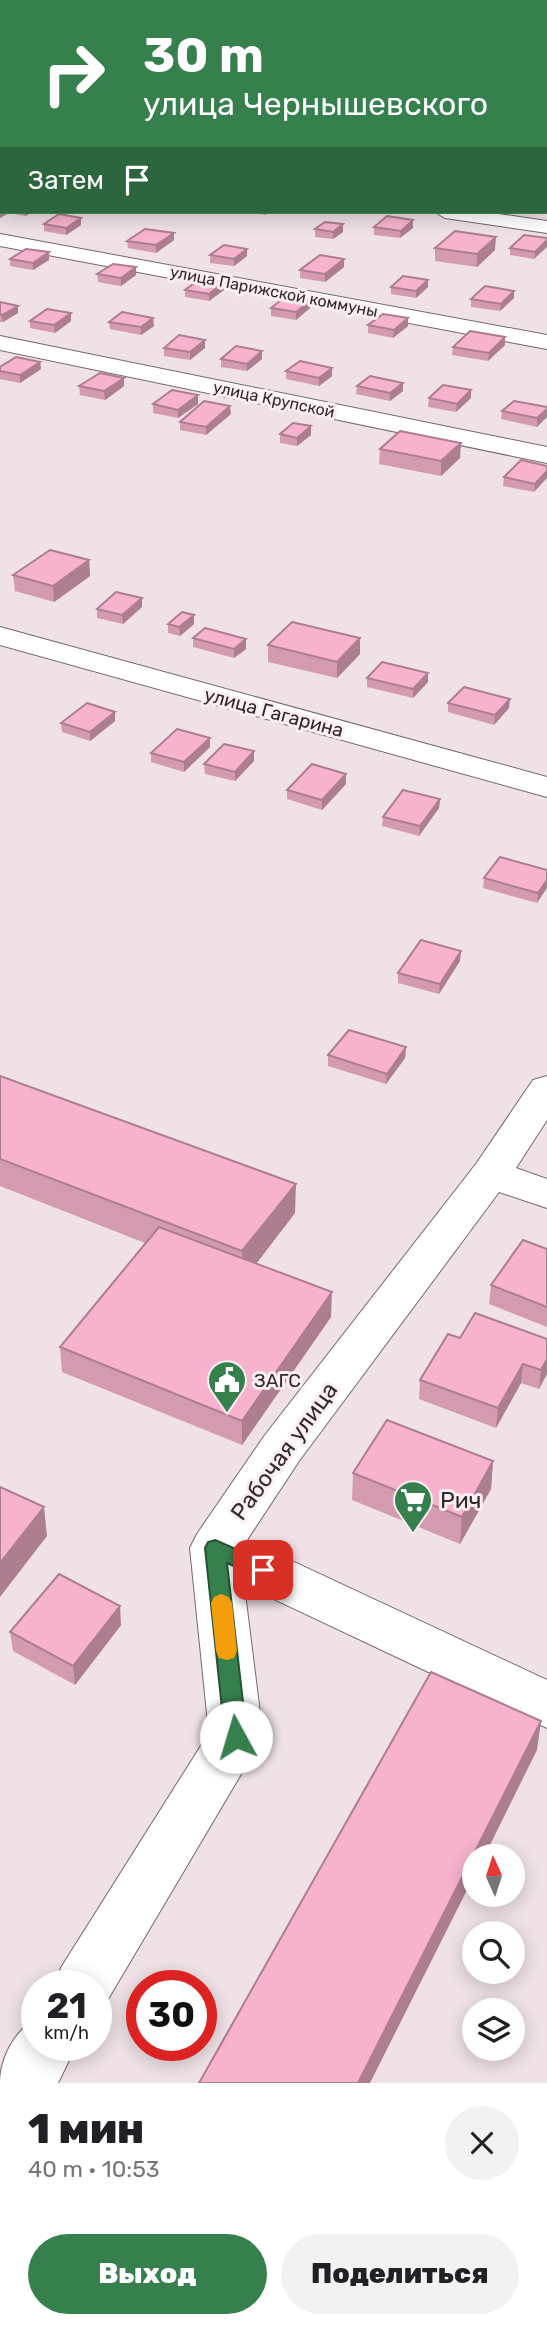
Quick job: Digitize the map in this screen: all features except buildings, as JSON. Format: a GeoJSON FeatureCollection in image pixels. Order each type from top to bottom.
{"type":"FeatureCollection","features":[{"type":"Feature","properties":{"kind":"street"},"geometry":{"type":"LineString","coordinates":[[459,214],[547,227]]}},
{"type":"Feature","properties":{"kind":"street","name":"улица Парижской коммуны"},"geometry":{"type":"LineString","coordinates":[[0,240],[547,342]]}},
{"type":"Feature","properties":{"kind":"street","name":"улица Крупской"},"geometry":{"type":"LineString","coordinates":[[0,343],[547,455]]}},
{"type":"Feature","properties":{"kind":"street","name":"улица Гагарина"},"geometry":{"type":"LineString","coordinates":[[0,636],[547,787]]}},
{"type":"Feature","properties":{"kind":"street"},"geometry":{"type":"LineString","coordinates":[[547,1089],[491,1174],[547,1195]]}},
{"type":"Feature","properties":{"kind":"street","name":"Рабочая улица"},"geometry":{"type":"LineString","coordinates":[[215,1548],[282,1448],[445,1238],[491,1174]]}},
{"type":"Feature","properties":{"kind":"street"},"geometry":{"type":"LineString","coordinates":[[215,1548],[547,1705]]}},
{"type":"Feature","properties":{"kind":"street"},"geometry":{"type":"LineString","coordinates":[[93,1970],[236,1737],[215,1548]]}},
{"type":"Feature","properties":{"kind":"street"},"geometry":{"type":"LineString","coordinates":[[24,2083],[38,2061]]}},
{"type":"Feature","properties":{"kind":"slow traffic"},"geometry":{"type":"LineString","coordinates":[[221,1603],[227,1651]]}},
{"type":"Feature","properties":{"kind":"place","name":"ЗАГС"},"geometry":{"type":"Point","coordinates":[227,1414]}},
{"type":"Feature","properties":{"kind":"place","name":"Рич"},"geometry":{"type":"Point","coordinates":[413,1534]}},
{"type":"Feature","properties":{"kind":"route"},"geometry":{"type":"LineString","coordinates":[[236,1737],[215,1548],[263,1570]]}}]}
